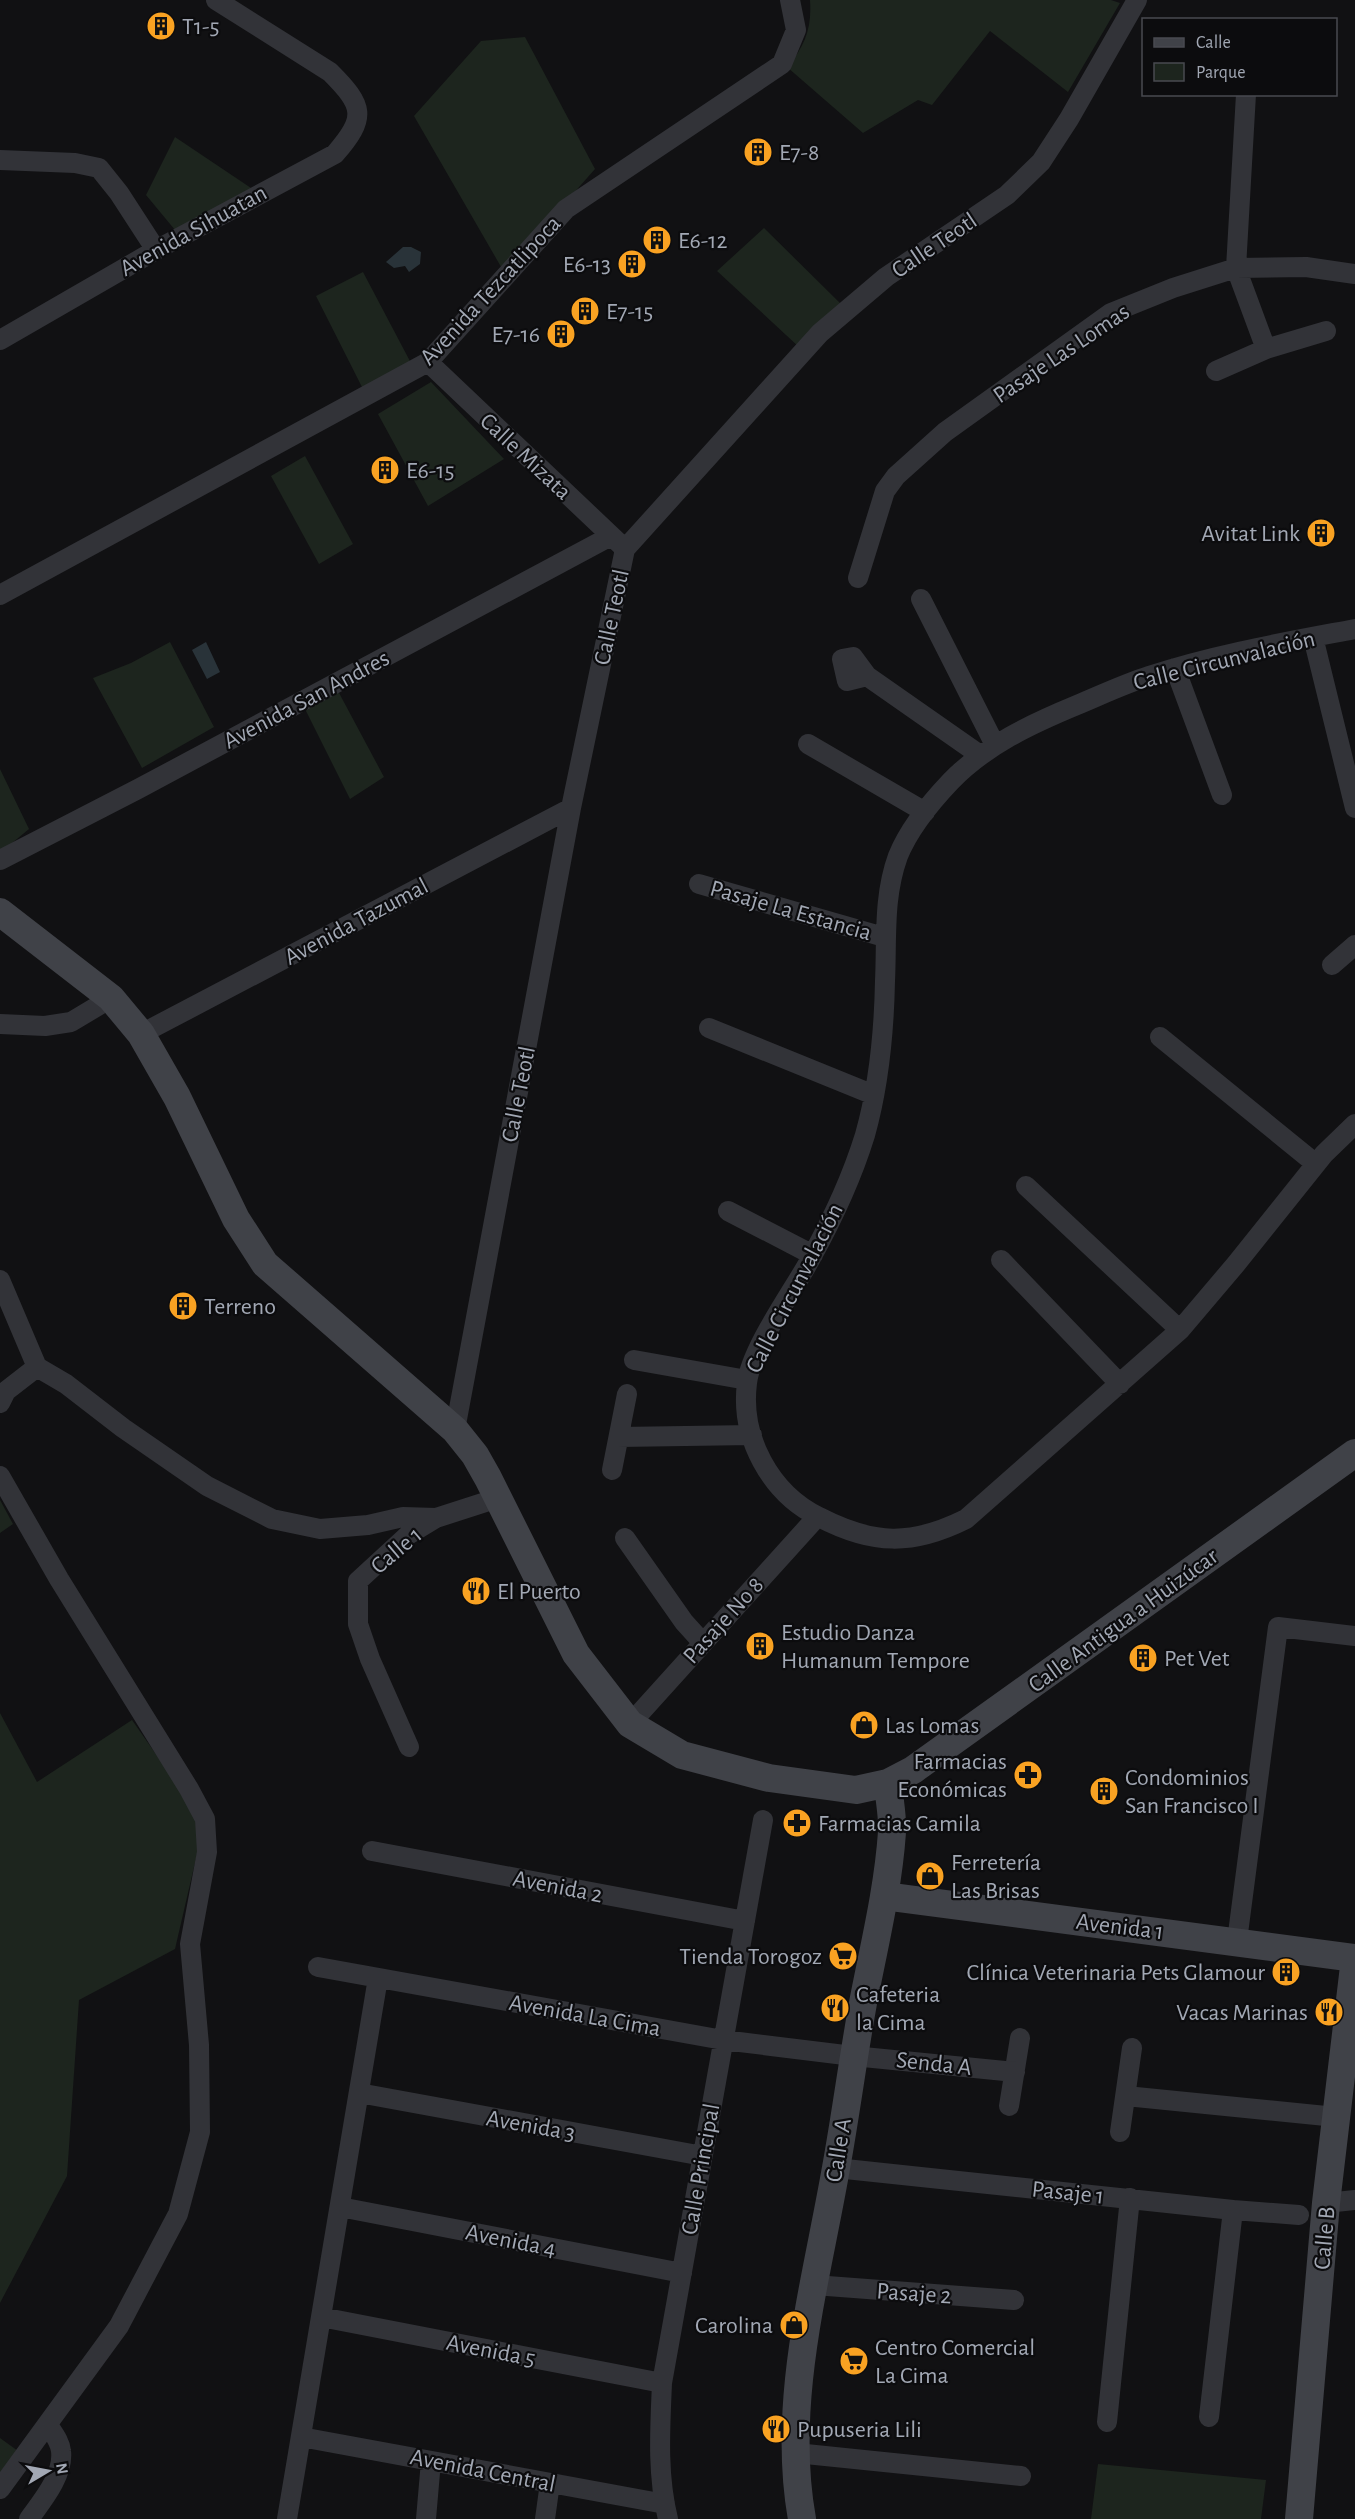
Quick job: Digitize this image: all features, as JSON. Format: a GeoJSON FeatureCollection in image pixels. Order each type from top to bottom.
{"type":"FeatureCollection","features":[{"type":"Feature","properties":{"kind":"main road"},"geometry":{"type":"LineString","coordinates":[[0,912],[111,998],[141,1034],[177,1097],[236,1219],[265,1264],[455,1430],[475,1455],[576,1654],[630,1724]]}},
{"type":"Feature","properties":{"kind":"main road","name":"Calle Antigua a Huizúcar"},"geometry":{"type":"LineString","coordinates":[[630,1724],[682,1755],[769,1778],[856,1790],[888,1783],[913,1770],[1355,1453]]}},
{"type":"Feature","properties":{"kind":"main road","name":"Calle A"},"geometry":{"type":"LineString","coordinates":[[802,2519],[796,2483],[800,2386],[814,2285],[884,1896],[892,1830],[888,1783]]}},
{"type":"Feature","properties":{"kind":"main road","name":"Avenida 1"},"geometry":{"type":"LineString","coordinates":[[884,1896],[1355,1958]]}},
{"type":"Feature","properties":{"kind":"main road","name":"Calle B"},"geometry":{"type":"LineString","coordinates":[[1299,2519],[1326,2203],[1355,1958]]}},
{"type":"Feature","properties":{"kind":"street","name":"Avenida Sihuatan"},"geometry":{"type":"LineString","coordinates":[[0,340],[156,250],[335,154],[358,123],[356,101],[330,72],[216,0]]}},
{"type":"Feature","properties":{"kind":"street","name":"Avenida Tezcatlipoca"},"geometry":{"type":"LineString","coordinates":[[0,595],[428,362],[566,209],[782,64],[796,30],[790,0]]}},
{"type":"Feature","properties":{"kind":"street","name":"Calle Teotl"},"geometry":{"type":"LineString","coordinates":[[455,1430],[618,543],[820,333],[886,277],[1007,195],[1041,162],[1069,119],[1136,0]]}},
{"type":"Feature","properties":{"kind":"street"},"geometry":{"type":"LineString","coordinates":[[1246,96],[1236,268],[1266,349]]}},
{"type":"Feature","properties":{"kind":"street"},"geometry":{"type":"LineString","coordinates":[[0,160],[75,163],[99,168],[119,193],[156,250]]}},
{"type":"Feature","properties":{"kind":"street","name":"Pasaje Las Lomas"},"geometry":{"type":"LineString","coordinates":[[858,578],[885,491],[896,476],[945,432],[1111,314],[1173,288],[1236,268],[1306,267],[1355,274]]}},
{"type":"Feature","properties":{"kind":"street"},"geometry":{"type":"LineString","coordinates":[[1216,371],[1266,349],[1326,332]]}},
{"type":"Feature","properties":{"kind":"street","name":"Calle Mizata"},"geometry":{"type":"LineString","coordinates":[[428,362],[618,543]]}},
{"type":"Feature","properties":{"kind":"street","name":"Avenida San Andres"},"geometry":{"type":"LineString","coordinates":[[0,860],[618,543]]}},
{"type":"Feature","properties":{"kind":"street"},"geometry":{"type":"LineString","coordinates":[[921,599],[987,750]]}},
{"type":"Feature","properties":{"kind":"street","name":"Calle Circunvalación"},"geometry":{"type":"LineString","coordinates":[[1355,629],[1175,668],[1144,677],[1046,718],[987,750],[952,781],[925,812],[900,852],[888,897],[884,937],[884,1013],[874,1095],[864,1136],[847,1182],[813,1255],[760,1345],[747,1380],[747,1406],[752,1435],[756,1450],[770,1477],[793,1500],[817,1517],[863,1535],[887,1540],[923,1536],[966,1519],[1180,1330],[1316,1164],[1355,1124]]}},
{"type":"Feature","properties":{"kind":"street"},"geometry":{"type":"LineString","coordinates":[[1313,637],[1355,808]]}},
{"type":"Feature","properties":{"kind":"street"},"geometry":{"type":"LineString","coordinates":[[1175,668],[1222,795]]}},
{"type":"Feature","properties":{"kind":"street"},"geometry":{"type":"LineString","coordinates":[[867,676],[987,750]]}},
{"type":"Feature","properties":{"kind":"street"},"geometry":{"type":"LineString","coordinates":[[808,744],[925,812]]}},
{"type":"Feature","properties":{"kind":"street","name":"Avenida Tazumal"},"geometry":{"type":"LineString","coordinates":[[141,1034],[571,808]]}},
{"type":"Feature","properties":{"kind":"street","name":"Pasaje La Estancia"},"geometry":{"type":"LineString","coordinates":[[699,884],[884,937]]}},
{"type":"Feature","properties":{"kind":"street"},"geometry":{"type":"LineString","coordinates":[[1332,965],[1355,945]]}},
{"type":"Feature","properties":{"kind":"street"},"geometry":{"type":"LineString","coordinates":[[0,1024],[45,1026],[71,1022],[111,998]]}},
{"type":"Feature","properties":{"kind":"street"},"geometry":{"type":"LineString","coordinates":[[710,1028],[874,1095]]}},
{"type":"Feature","properties":{"kind":"street"},"geometry":{"type":"LineString","coordinates":[[1160,1037],[1316,1164]]}},
{"type":"Feature","properties":{"kind":"street"},"geometry":{"type":"LineString","coordinates":[[1026,1186],[1180,1330]]}},
{"type":"Feature","properties":{"kind":"street"},"geometry":{"type":"LineString","coordinates":[[728,1210],[813,1255]]}},
{"type":"Feature","properties":{"kind":"street"},"geometry":{"type":"LineString","coordinates":[[1001,1260],[1120,1384]]}},
{"type":"Feature","properties":{"kind":"street"},"geometry":{"type":"LineString","coordinates":[[0,1280],[38,1366],[207,1485],[272,1519],[320,1529],[368,1525],[403,1517],[436,1518]]}},
{"type":"Feature","properties":{"kind":"street"},"geometry":{"type":"LineString","coordinates":[[634,1360],[747,1380]]}},
{"type":"Feature","properties":{"kind":"street"},"geometry":{"type":"LineString","coordinates":[[0,1403],[6,1391],[38,1366]]}},
{"type":"Feature","properties":{"kind":"street"},"geometry":{"type":"LineString","coordinates":[[612,1470],[627,1394]]}},
{"type":"Feature","properties":{"kind":"street"},"geometry":{"type":"LineString","coordinates":[[619,1437],[752,1435]]}},
{"type":"Feature","properties":{"kind":"street"},"geometry":{"type":"LineString","coordinates":[[0,1476],[59,1580],[189,1789],[205,1819],[207,1852],[190,1944],[199,2045],[200,2132],[177,2214],[146,2278],[119,2326],[0,2489]]}},
{"type":"Feature","properties":{"kind":"street","name":"Calle 1"},"geometry":{"type":"LineString","coordinates":[[409,1747],[370,1659],[358,1624],[358,1581],[408,1536],[436,1518],[498,1498]]}},
{"type":"Feature","properties":{"kind":"street","name":"Pasaje No 8"},"geometry":{"type":"LineString","coordinates":[[630,1724],[817,1517]]}},
{"type":"Feature","properties":{"kind":"street"},"geometry":{"type":"LineString","coordinates":[[625,1538],[684,1622],[703,1643]]}},
{"type":"Feature","properties":{"kind":"street"},"geometry":{"type":"LineString","coordinates":[[1237,1941],[1278,1627],[1355,1636]]}},
{"type":"Feature","properties":{"kind":"street","name":"Calle Principal"},"geometry":{"type":"LineString","coordinates":[[666,2512],[659,2450],[662,2383],[763,1820]]}},
{"type":"Feature","properties":{"kind":"street","name":"Avenida 2"},"geometry":{"type":"LineString","coordinates":[[372,1851],[745,1921]]}},
{"type":"Feature","properties":{"kind":"street","name":"Avenida La Cima"},"geometry":{"type":"LineString","coordinates":[[318,1967],[723,2040],[854,2056]]}},
{"type":"Feature","properties":{"kind":"street"},"geometry":{"type":"LineString","coordinates":[[287,2519],[378,1978]]}},
{"type":"Feature","properties":{"kind":"street"},"geometry":{"type":"LineString","coordinates":[[1009,2106],[1020,2038]]}},
{"type":"Feature","properties":{"kind":"street"},"geometry":{"type":"LineString","coordinates":[[1120,2132],[1132,2048]]}},
{"type":"Feature","properties":{"kind":"street","name":"Senda A"},"geometry":{"type":"LineString","coordinates":[[854,2056],[1015,2072]]}},
{"type":"Feature","properties":{"kind":"street","name":"Avenida 3"},"geometry":{"type":"LineString","coordinates":[[359,2093],[703,2156]]}},
{"type":"Feature","properties":{"kind":"street"},"geometry":{"type":"LineString","coordinates":[[1126,2096],[1336,2117]]}},
{"type":"Feature","properties":{"kind":"street","name":"Pasaje 1"},"geometry":{"type":"LineString","coordinates":[[836,2168],[1299,2215]]}},
{"type":"Feature","properties":{"kind":"street"},"geometry":{"type":"LineString","coordinates":[[1107,2422],[1130,2198]]}},
{"type":"Feature","properties":{"kind":"street"},"geometry":{"type":"LineString","coordinates":[[1326,2203],[1355,2200]]}},
{"type":"Feature","properties":{"kind":"street","name":"Avenida 4"},"geometry":{"type":"LineString","coordinates":[[340,2207],[682,2273]]}},
{"type":"Feature","properties":{"kind":"street"},"geometry":{"type":"LineString","coordinates":[[1209,2417],[1233,2210]]}},
{"type":"Feature","properties":{"kind":"street","name":"Pasaje 2"},"geometry":{"type":"LineString","coordinates":[[814,2285],[1014,2300]]}},
{"type":"Feature","properties":{"kind":"street","name":"Avenida 5"},"geometry":{"type":"LineString","coordinates":[[321,2317],[662,2383]]}},
{"type":"Feature","properties":{"kind":"street"},"geometry":{"type":"LineString","coordinates":[[29,2519],[55,2478],[61,2453],[58,2440],[48,2425]]}},
{"type":"Feature","properties":{"kind":"street","name":"Avenida Central"},"geometry":{"type":"LineString","coordinates":[[301,2437],[550,2483],[666,2512]]}},
{"type":"Feature","properties":{"kind":"street"},"geometry":{"type":"LineString","coordinates":[[796,2453],[1020,2476]]}},
{"type":"Feature","properties":{"kind":"street"},"geometry":{"type":"LineString","coordinates":[[426,2519],[431,2461]]}},
{"type":"Feature","properties":{"kind":"street"},"geometry":{"type":"LineString","coordinates":[[545,2519],[550,2483]]}},
{"type":"Feature","properties":{"kind":"green space"},"geometry":{"type":"Polygon","coordinates":[[[810,0],[1111,0],[1120,3],[1068,92],[990,31],[932,105],[918,100],[863,133],[787,67],[806,36],[810,19],[810,0]]]}},
{"type":"Feature","properties":{"kind":"green space"},"geometry":{"type":"Polygon","coordinates":[[[525,37],[595,169],[504,272],[414,116],[481,41],[525,37]]]}},
{"type":"Feature","properties":{"kind":"green space"},"geometry":{"type":"Polygon","coordinates":[[[175,137],[254,190],[175,230],[146,195],[175,137]]]}},
{"type":"Feature","properties":{"kind":"green space"},"geometry":{"type":"Polygon","coordinates":[[[764,228],[841,304],[800,348],[717,271],[764,228]]]}},
{"type":"Feature","properties":{"kind":"green space"},"geometry":{"type":"Polygon","coordinates":[[[363,272],[412,365],[364,391],[316,296],[363,272]]]}},
{"type":"Feature","properties":{"kind":"green space"},"geometry":{"type":"Polygon","coordinates":[[[431,382],[504,459],[428,506],[378,414],[431,382]]]}},
{"type":"Feature","properties":{"kind":"green space"},"geometry":{"type":"Polygon","coordinates":[[[305,456],[353,544],[319,564],[271,476],[305,456]]]}},
{"type":"Feature","properties":{"kind":"green space"},"geometry":{"type":"Polygon","coordinates":[[[170,642],[214,727],[142,768],[93,678],[131,663],[170,642]]]}},
{"type":"Feature","properties":{"kind":"green space"},"geometry":{"type":"Polygon","coordinates":[[[338,691],[384,777],[350,799],[305,709],[338,691]]]}},
{"type":"Feature","properties":{"kind":"green space"},"geometry":{"type":"Polygon","coordinates":[[[0,769],[29,829],[0,853],[0,769]]]}},
{"type":"Feature","properties":{"kind":"green space"},"geometry":{"type":"Polygon","coordinates":[[[0,1500],[13,1524],[0,1533],[0,1500]]]}},
{"type":"Feature","properties":{"kind":"green space"},"geometry":{"type":"Polygon","coordinates":[[[0,1713],[37,1782],[132,1720],[200,1817],[197,1854],[175,1949],[79,2000],[67,2176],[0,2303],[0,1713]]]}},
{"type":"Feature","properties":{"kind":"green space"},"geometry":{"type":"Polygon","coordinates":[[[0,2438],[25,2456],[0,2489],[0,2438]]]}},
{"type":"Feature","properties":{"kind":"green space"},"geometry":{"type":"Polygon","coordinates":[[[1098,2464],[1266,2480],[1261,2519],[1091,2519],[1098,2464]]]}},
{"type":"Feature","properties":{"kind":"shaded area"},"geometry":{"type":"Polygon","coordinates":[[[403,247],[411,247],[421,252],[420,264],[409,272],[405,266],[394,268],[386,262],[403,247]]]}},
{"type":"Feature","properties":{"kind":"shaded area"},"geometry":{"type":"Polygon","coordinates":[[[206,642],[220,672],[207,679],[192,650],[206,642]]]}},
{"type":"Feature","properties":{"kind":"place","name":"T1-5"},"geometry":{"type":"Point","coordinates":[161,26]}},
{"type":"Feature","properties":{"kind":"place","name":"E7-8"},"geometry":{"type":"Point","coordinates":[758,152]}},
{"type":"Feature","properties":{"kind":"place","name":"E6-12"},"geometry":{"type":"Point","coordinates":[657,240]}},
{"type":"Feature","properties":{"kind":"place","name":"E6-13"},"geometry":{"type":"Point","coordinates":[632,264]}},
{"type":"Feature","properties":{"kind":"place","name":"E7-15"},"geometry":{"type":"Point","coordinates":[585,311]}},
{"type":"Feature","properties":{"kind":"place","name":"E7-16"},"geometry":{"type":"Point","coordinates":[561,334]}},
{"type":"Feature","properties":{"kind":"place","name":"E6-15"},"geometry":{"type":"Point","coordinates":[385,470]}},
{"type":"Feature","properties":{"kind":"place","name":"Avitat Link"},"geometry":{"type":"Point","coordinates":[1321,533]}},
{"type":"Feature","properties":{"kind":"place","name":"Terreno"},"geometry":{"type":"Point","coordinates":[183,1306]}},
{"type":"Feature","properties":{"kind":"place","name":"El Puerto"},"geometry":{"type":"Point","coordinates":[476,1591]}},
{"type":"Feature","properties":{"kind":"place","name":"Estudio Danza Humanum Tempore"},"geometry":{"type":"Point","coordinates":[760,1646]}},
{"type":"Feature","properties":{"kind":"place","name":"Pet Vet"},"geometry":{"type":"Point","coordinates":[1143,1658]}},
{"type":"Feature","properties":{"kind":"place","name":"Las Lomas"},"geometry":{"type":"Point","coordinates":[864,1725]}},
{"type":"Feature","properties":{"kind":"place","name":"Farmacias Económicas"},"geometry":{"type":"Point","coordinates":[1028,1775]}},
{"type":"Feature","properties":{"kind":"place","name":"Condominios San Francisco I"},"geometry":{"type":"Point","coordinates":[1104,1791]}},
{"type":"Feature","properties":{"kind":"place","name":"Farmacias Camila"},"geometry":{"type":"Point","coordinates":[797,1823]}},
{"type":"Feature","properties":{"kind":"place","name":"Ferretería Las Brisas"},"geometry":{"type":"Point","coordinates":[930,1876]}},
{"type":"Feature","properties":{"kind":"place","name":"Tienda Torogoz"},"geometry":{"type":"Point","coordinates":[843,1956]}},
{"type":"Feature","properties":{"kind":"place","name":"Clínica Veterinaria Pets Glamour"},"geometry":{"type":"Point","coordinates":[1286,1972]}},
{"type":"Feature","properties":{"kind":"place","name":"Cafeteria la Cima"},"geometry":{"type":"Point","coordinates":[835,2008]}},
{"type":"Feature","properties":{"kind":"place","name":"Vacas Marinas"},"geometry":{"type":"Point","coordinates":[1329,2012]}},
{"type":"Feature","properties":{"kind":"place","name":"Carolina"},"geometry":{"type":"Point","coordinates":[794,2325]}},
{"type":"Feature","properties":{"kind":"place","name":"Centro Comercial La Cima"},"geometry":{"type":"Point","coordinates":[854,2361]}},
{"type":"Feature","properties":{"kind":"place","name":"Pupuseria Lili"},"geometry":{"type":"Point","coordinates":[776,2429]}}]}
